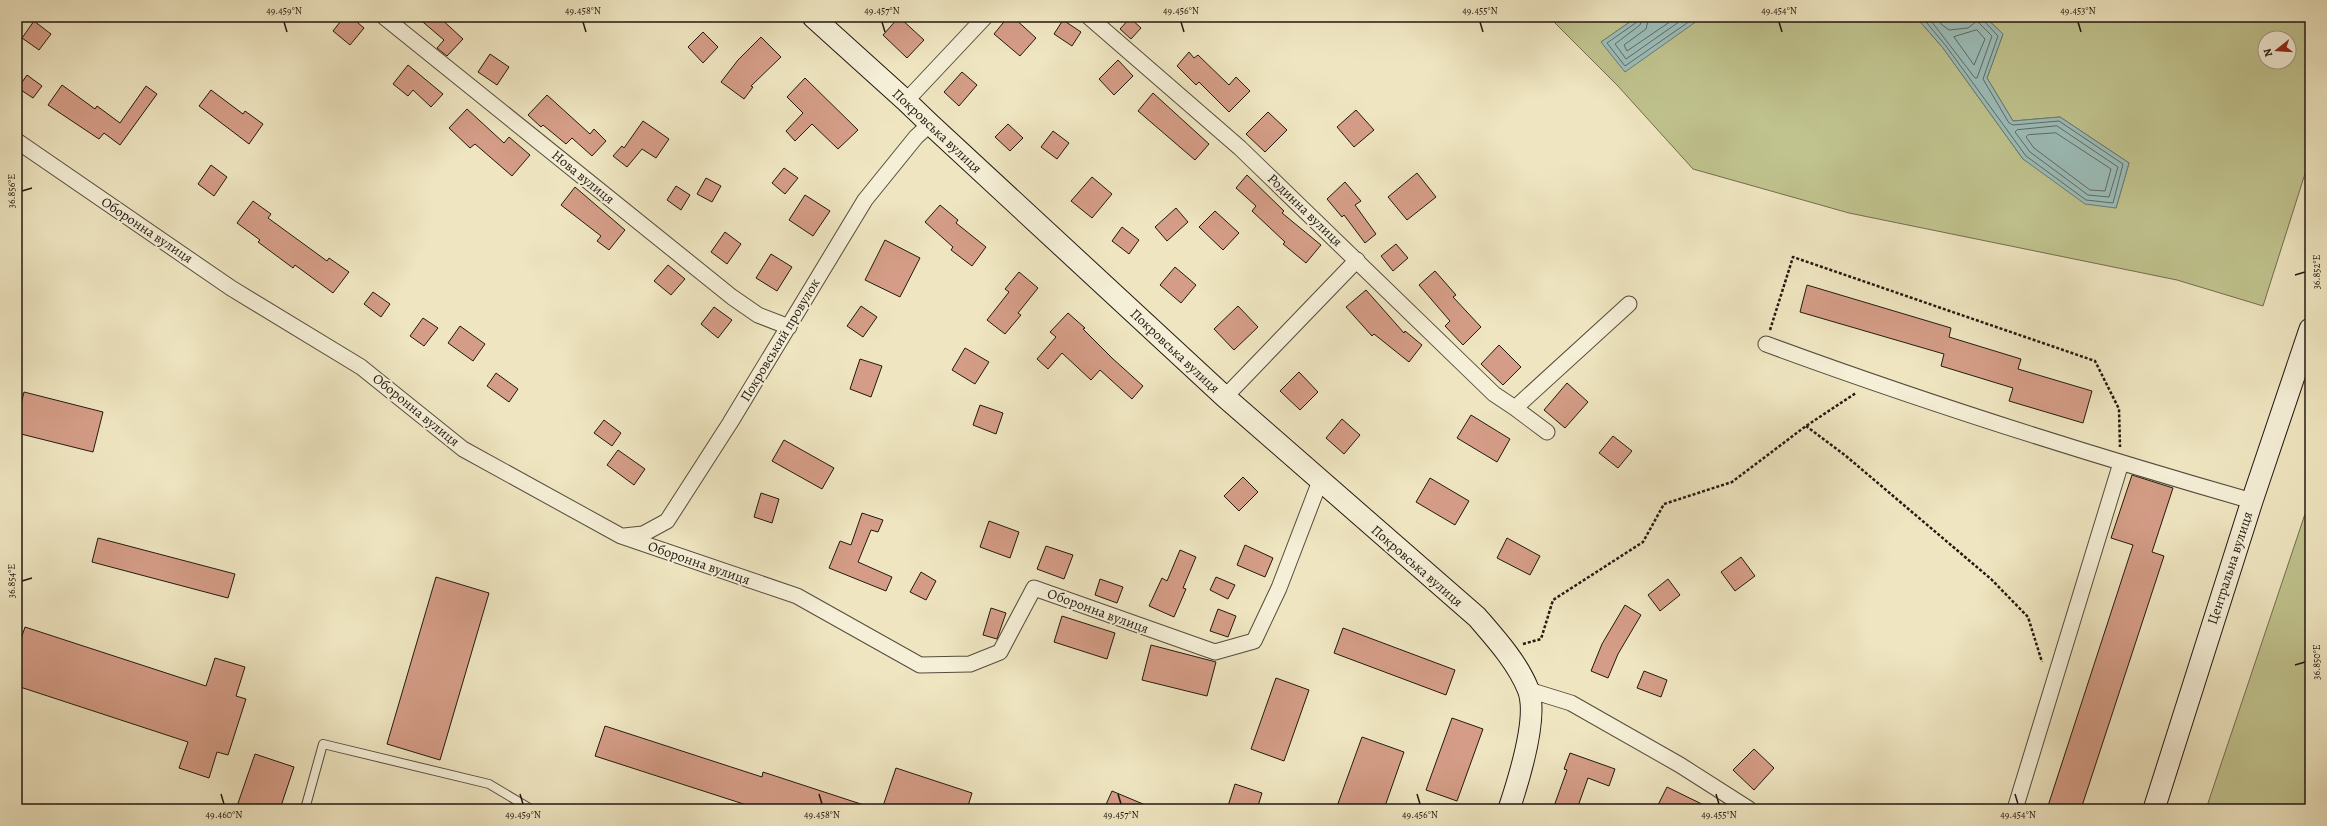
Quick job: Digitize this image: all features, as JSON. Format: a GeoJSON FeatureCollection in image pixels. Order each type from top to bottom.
{"type":"FeatureCollection","features":[{"type":"Feature","properties":{"kind":"street","name":"Нова вулиця"},"geometry":{"type":"LineString","coordinates":[[384,17],[732,297],[758,315],[789,327]]}},
{"type":"Feature","properties":{"kind":"street","name":"Покровська вулиця"},"geometry":{"type":"LineString","coordinates":[[813,17],[906,101],[1225,397],[1477,617],[1505,649],[1529,690]]}},
{"type":"Feature","properties":{"kind":"street"},"geometry":{"type":"LineString","coordinates":[[906,101],[985,17]]}},
{"type":"Feature","properties":{"kind":"street","name":"Родинна вулиця"},"geometry":{"type":"LineString","coordinates":[[1089,17],[1240,148],[1494,394],[1547,432]]}},
{"type":"Feature","properties":{"kind":"street","name":"Покровський провулок"},"geometry":{"type":"LineString","coordinates":[[621,536],[643,534],[667,521],[789,327],[865,200],[916,137],[930,124]]}},
{"type":"Feature","properties":{"kind":"street","name":"Оборонна вулиця"},"geometry":{"type":"LineString","coordinates":[[17,142],[231,288],[361,366],[463,448],[621,536],[798,596],[920,665],[970,664],[1000,652],[1034,588],[1215,652],[1254,641],[1279,588],[1320,481]]}},
{"type":"Feature","properties":{"kind":"street"},"geometry":{"type":"LineString","coordinates":[[1225,397],[1357,260]]}},
{"type":"Feature","properties":{"kind":"street"},"geometry":{"type":"LineString","coordinates":[[1515,408],[1629,304]]}},
{"type":"Feature","properties":{"kind":"street","name":"Центральна вулиця"},"geometry":{"type":"LineString","coordinates":[[2154,809],[2252,501],[2310,329]]}},
{"type":"Feature","properties":{"kind":"street"},"geometry":{"type":"LineString","coordinates":[[1766,344],[1872,383],[2121,463],[2252,501]]}},
{"type":"Feature","properties":{"kind":"street"},"geometry":{"type":"LineString","coordinates":[[2015,809],[2121,463]]}},
{"type":"Feature","properties":{"kind":"street"},"geometry":{"type":"LineString","coordinates":[[1509,809],[1519,779],[1531,720],[1529,690],[1571,703],[1680,765],[1749,809]]}},
{"type":"Feature","properties":{"kind":"lane"},"geometry":{"type":"LineString","coordinates":[[305,809],[323,744],[489,784],[531,809]]}},
{"type":"Feature","properties":{"kind":"path"},"geometry":{"type":"LineString","coordinates":[[1766,344],[1793,257],[2095,361],[2118,409],[2121,463]]}},
{"type":"Feature","properties":{"kind":"path"},"geometry":{"type":"LineString","coordinates":[[1505,649],[1541,639],[1553,600],[1643,542],[1664,504],[1732,482],[1806,426],[1872,383]]}},
{"type":"Feature","properties":{"kind":"path"},"geometry":{"type":"LineString","coordinates":[[1806,426],[1846,456],[1991,579],[2028,617],[2042,660],[2040,667]]}},
{"type":"Feature","properties":{"kind":"green space"},"geometry":{"type":"Polygon","coordinates":[[[1549,17],[1637,17],[1601,42],[1697,21],[1694,17],[1916,17],[1943,48],[2023,159],[2116,208],[2129,163],[2060,117],[2013,121],[1987,78],[2003,34],[1985,17],[2310,17],[2310,158],[2263,306],[2177,280],[1849,213],[1693,169],[1617,85],[1549,17]]]}},
{"type":"Feature","properties":{"kind":"green space"},"geometry":{"type":"Polygon","coordinates":[[[2305,514],[2310,515],[2310,809],[2206,809],[2305,514]]]}},
{"type":"Feature","properties":{"kind":"water"},"geometry":{"type":"Polygon","coordinates":[[[1637,17],[1694,17],[1697,21],[1625,72],[1601,42],[1637,17]]]}},
{"type":"Feature","properties":{"kind":"water"},"geometry":{"type":"Polygon","coordinates":[[[1916,17],[1946,17],[1950,21],[1985,17],[2003,34],[1987,78],[2013,121],[2060,117],[2129,163],[2116,208],[2085,204],[2023,159],[1943,48],[1916,17]]]}},
{"type":"Feature","properties":{"kind":"building"},"geometry":{"type":"Polygon","coordinates":[[[344,17],[351,17],[364,28],[350,45],[333,31],[344,17]]]}},
{"type":"Feature","properties":{"kind":"building"},"geometry":{"type":"Polygon","coordinates":[[[417,17],[439,17],[463,39],[447,56],[437,48],[444,40],[417,17]]]}},
{"type":"Feature","properties":{"kind":"building"},"geometry":{"type":"Polygon","coordinates":[[[899,17],[924,40],[907,58],[883,35],[899,17]]]}},
{"type":"Feature","properties":{"kind":"building"},"geometry":{"type":"Polygon","coordinates":[[[1008,17],[1013,17],[1036,38],[1020,56],[994,34],[1008,17]]]}},
{"type":"Feature","properties":{"kind":"building"},"geometry":{"type":"Polygon","coordinates":[[[1130,18],[1141,28],[1131,39],[1120,29],[1130,18]]]}},
{"type":"Feature","properties":{"kind":"building"},"geometry":{"type":"Polygon","coordinates":[[[1063,20],[1081,32],[1072,46],[1054,34],[1063,20]]]}},
{"type":"Feature","properties":{"kind":"building"},"geometry":{"type":"Polygon","coordinates":[[[34,21],[51,34],[39,50],[22,38],[34,21]]]}},
{"type":"Feature","properties":{"kind":"building"},"geometry":{"type":"Polygon","coordinates":[[[703,32],[718,47],[703,63],[688,47],[703,32]]]}},
{"type":"Feature","properties":{"kind":"building"},"geometry":{"type":"Polygon","coordinates":[[[761,37],[781,57],[751,86],[753,87],[744,99],[721,82],[738,60],[761,37]]]}},
{"type":"Feature","properties":{"kind":"building"},"geometry":{"type":"Polygon","coordinates":[[[1189,52],[1194,58],[1198,55],[1229,85],[1236,77],[1250,91],[1229,112],[1199,82],[1196,85],[1177,66],[1189,52]]]}},
{"type":"Feature","properties":{"kind":"building"},"geometry":{"type":"Polygon","coordinates":[[[490,54],[509,67],[497,85],[478,72],[490,54]]]}},
{"type":"Feature","properties":{"kind":"building"},"geometry":{"type":"Polygon","coordinates":[[[1118,60],[1133,76],[1114,95],[1099,79],[1118,60]]]}},
{"type":"Feature","properties":{"kind":"building"},"geometry":{"type":"Polygon","coordinates":[[[408,65],[443,94],[431,107],[413,90],[408,96],[393,84],[408,65]]]}},
{"type":"Feature","properties":{"kind":"building"},"geometry":{"type":"Polygon","coordinates":[[[962,72],[977,85],[959,106],[944,92],[962,72]]]}},
{"type":"Feature","properties":{"kind":"building"},"geometry":{"type":"Polygon","coordinates":[[[27,75],[42,86],[33,98],[18,88],[27,75]]]}},
{"type":"Feature","properties":{"kind":"building"},"geometry":{"type":"Polygon","coordinates":[[[805,78],[858,130],[838,149],[812,124],[795,141],[786,131],[803,113],[787,97],[805,78]]]}},
{"type":"Feature","properties":{"kind":"building"},"geometry":{"type":"Polygon","coordinates":[[[62,85],[95,109],[97,106],[120,123],[146,86],[157,94],[120,145],[104,133],[99,139],[48,105],[62,85]]]}},
{"type":"Feature","properties":{"kind":"building"},"geometry":{"type":"Polygon","coordinates":[[[211,90],[243,114],[245,111],[263,124],[249,144],[199,106],[211,90]]]}},
{"type":"Feature","properties":{"kind":"building"},"geometry":{"type":"Polygon","coordinates":[[[1153,93],[1209,144],[1195,160],[1138,111],[1153,93]]]}},
{"type":"Feature","properties":{"kind":"building"},"geometry":{"type":"Polygon","coordinates":[[[547,95],[590,134],[594,129],[606,141],[592,156],[572,138],[566,144],[543,125],[541,127],[528,115],[547,95]]]}},
{"type":"Feature","properties":{"kind":"building"},"geometry":{"type":"Polygon","coordinates":[[[467,109],[504,143],[509,137],[530,155],[512,176],[475,144],[470,148],[449,128],[467,109]]]}},
{"type":"Feature","properties":{"kind":"building"},"geometry":{"type":"Polygon","coordinates":[[[1356,110],[1374,130],[1354,147],[1337,127],[1356,110]]]}},
{"type":"Feature","properties":{"kind":"building"},"geometry":{"type":"Polygon","coordinates":[[[1268,112],[1287,130],[1265,152],[1246,134],[1268,112]]]}},
{"type":"Feature","properties":{"kind":"building"},"geometry":{"type":"Polygon","coordinates":[[[643,121],[669,139],[656,158],[642,149],[627,167],[613,156],[622,146],[624,148],[643,121]]]}},
{"type":"Feature","properties":{"kind":"building"},"geometry":{"type":"Polygon","coordinates":[[[1008,124],[1023,138],[1010,151],[995,137],[1008,124]]]}},
{"type":"Feature","properties":{"kind":"building"},"geometry":{"type":"Polygon","coordinates":[[[1053,131],[1069,143],[1057,159],[1041,147],[1053,131]]]}},
{"type":"Feature","properties":{"kind":"building"},"geometry":{"type":"Polygon","coordinates":[[[211,165],[227,177],[214,196],[198,184],[211,165]]]}},
{"type":"Feature","properties":{"kind":"building"},"geometry":{"type":"Polygon","coordinates":[[[784,168],[798,178],[785,194],[772,183],[784,168]]]}},
{"type":"Feature","properties":{"kind":"building"},"geometry":{"type":"Polygon","coordinates":[[[1417,173],[1436,197],[1407,220],[1388,197],[1417,173]]]}},
{"type":"Feature","properties":{"kind":"building"},"geometry":{"type":"Polygon","coordinates":[[[1247,175],[1284,211],[1282,213],[1321,245],[1306,263],[1283,244],[1285,242],[1252,211],[1256,206],[1236,188],[1247,175]]]}},
{"type":"Feature","properties":{"kind":"building"},"geometry":{"type":"Polygon","coordinates":[[[1092,177],[1112,194],[1092,218],[1071,201],[1092,177]]]}},
{"type":"Feature","properties":{"kind":"building"},"geometry":{"type":"Polygon","coordinates":[[[706,178],[721,186],[712,202],[697,194],[706,178]]]}},
{"type":"Feature","properties":{"kind":"building"},"geometry":{"type":"Polygon","coordinates":[[[1345,182],[1361,201],[1355,205],[1376,234],[1365,243],[1344,215],[1342,217],[1327,199],[1345,182]]]}},
{"type":"Feature","properties":{"kind":"building"},"geometry":{"type":"Polygon","coordinates":[[[676,186],[690,195],[681,210],[667,200],[676,186]]]}},
{"type":"Feature","properties":{"kind":"building"},"geometry":{"type":"Polygon","coordinates":[[[575,187],[625,230],[609,250],[597,241],[601,236],[561,205],[575,187]]]}},
{"type":"Feature","properties":{"kind":"building"},"geometry":{"type":"Polygon","coordinates":[[[805,195],[830,211],[813,236],[789,220],[805,195]]]}},
{"type":"Feature","properties":{"kind":"building"},"geometry":{"type":"Polygon","coordinates":[[[253,201],[271,214],[268,218],[327,261],[329,258],[349,272],[333,293],[295,265],[293,268],[258,242],[260,240],[237,223],[253,201]]]}},
{"type":"Feature","properties":{"kind":"building"},"geometry":{"type":"Polygon","coordinates":[[[940,205],[958,220],[956,223],[986,247],[972,266],[951,250],[953,247],[925,222],[940,205]]]}},
{"type":"Feature","properties":{"kind":"building"},"geometry":{"type":"Polygon","coordinates":[[[1176,208],[1188,222],[1167,241],[1155,227],[1176,208]]]}},
{"type":"Feature","properties":{"kind":"building"},"geometry":{"type":"Polygon","coordinates":[[[1215,211],[1239,233],[1223,250],[1199,227],[1215,211]]]}},
{"type":"Feature","properties":{"kind":"building"},"geometry":{"type":"Polygon","coordinates":[[[1122,227],[1139,240],[1129,254],[1112,241],[1122,227]]]}},
{"type":"Feature","properties":{"kind":"building"},"geometry":{"type":"Polygon","coordinates":[[[725,232],[741,244],[727,264],[711,252],[725,232]]]}},
{"type":"Feature","properties":{"kind":"building"},"geometry":{"type":"Polygon","coordinates":[[[885,240],[920,258],[900,297],[865,280],[885,240]]]}},
{"type":"Feature","properties":{"kind":"building"},"geometry":{"type":"Polygon","coordinates":[[[1396,244],[1408,258],[1393,271],[1381,256],[1396,244]]]}},
{"type":"Feature","properties":{"kind":"building"},"geometry":{"type":"Polygon","coordinates":[[[771,254],[792,267],[777,291],[756,278],[771,254]]]}},
{"type":"Feature","properties":{"kind":"building"},"geometry":{"type":"Polygon","coordinates":[[[668,265],[685,279],[671,295],[654,281],[668,265]]]}},
{"type":"Feature","properties":{"kind":"building"},"geometry":{"type":"Polygon","coordinates":[[[1175,267],[1196,285],[1181,303],[1160,285],[1175,267]]]}},
{"type":"Feature","properties":{"kind":"building"},"geometry":{"type":"Polygon","coordinates":[[[1435,271],[1456,295],[1453,297],[1481,327],[1463,345],[1445,326],[1450,321],[1419,285],[1435,271]]]}},
{"type":"Feature","properties":{"kind":"building"},"geometry":{"type":"Polygon","coordinates":[[[1019,272],[1038,288],[1018,313],[1021,315],[1005,334],[987,320],[1009,292],[1005,289],[1019,272]]]}},
{"type":"Feature","properties":{"kind":"building"},"geometry":{"type":"Polygon","coordinates":[[[1807,285],[1951,328],[1949,337],[2021,359],[2018,369],[2092,391],[2083,423],[2009,401],[2013,388],[1941,366],[1944,354],[1800,312],[1807,285]]]}},
{"type":"Feature","properties":{"kind":"building"},"geometry":{"type":"Polygon","coordinates":[[[1366,290],[1404,333],[1405,331],[1422,345],[1409,362],[1374,334],[1372,336],[1346,307],[1366,290]]]}},
{"type":"Feature","properties":{"kind":"building"},"geometry":{"type":"Polygon","coordinates":[[[373,292],[390,304],[381,317],[364,304],[373,292]]]}},
{"type":"Feature","properties":{"kind":"building"},"geometry":{"type":"Polygon","coordinates":[[[861,306],[877,317],[863,337],[847,326],[861,306]]]}},
{"type":"Feature","properties":{"kind":"building"},"geometry":{"type":"Polygon","coordinates":[[[1238,306],[1258,327],[1234,350],[1214,329],[1238,306]]]}},
{"type":"Feature","properties":{"kind":"building"},"geometry":{"type":"Polygon","coordinates":[[[714,307],[732,320],[718,338],[701,324],[714,307]]]}},
{"type":"Feature","properties":{"kind":"building"},"geometry":{"type":"Polygon","coordinates":[[[1068,313],[1085,328],[1083,329],[1112,358],[1143,386],[1132,399],[1100,370],[1091,380],[1062,353],[1048,369],[1037,359],[1056,337],[1050,332],[1068,313]]]}},
{"type":"Feature","properties":{"kind":"building"},"geometry":{"type":"Polygon","coordinates":[[[423,318],[438,328],[424,346],[410,336],[423,318]]]}},
{"type":"Feature","properties":{"kind":"building"},"geometry":{"type":"Polygon","coordinates":[[[460,326],[485,344],[473,361],[448,343],[460,326]]]}},
{"type":"Feature","properties":{"kind":"building"},"geometry":{"type":"Polygon","coordinates":[[[1499,345],[1521,367],[1503,385],[1481,364],[1499,345]]]}},
{"type":"Feature","properties":{"kind":"building"},"geometry":{"type":"Polygon","coordinates":[[[965,348],[989,362],[975,384],[952,370],[965,348]]]}},
{"type":"Feature","properties":{"kind":"building"},"geometry":{"type":"Polygon","coordinates":[[[860,359],[882,366],[871,397],[850,389],[860,359]]]}},
{"type":"Feature","properties":{"kind":"building"},"geometry":{"type":"Polygon","coordinates":[[[1299,372],[1318,392],[1300,410],[1280,391],[1299,372]]]}},
{"type":"Feature","properties":{"kind":"building"},"geometry":{"type":"Polygon","coordinates":[[[496,373],[518,389],[509,402],[487,386],[496,373]]]}},
{"type":"Feature","properties":{"kind":"building"},"geometry":{"type":"Polygon","coordinates":[[[1567,383],[1588,402],[1565,428],[1544,410],[1567,383]]]}},
{"type":"Feature","properties":{"kind":"building"},"geometry":{"type":"Polygon","coordinates":[[[24,392],[103,412],[93,452],[17,433],[17,421],[24,392]]]}},
{"type":"Feature","properties":{"kind":"building"},"geometry":{"type":"Polygon","coordinates":[[[980,405],[1003,413],[996,434],[973,425],[980,405]]]}},
{"type":"Feature","properties":{"kind":"building"},"geometry":{"type":"Polygon","coordinates":[[[1471,415],[1510,439],[1497,462],[1457,438],[1471,415]]]}},
{"type":"Feature","properties":{"kind":"building"},"geometry":{"type":"Polygon","coordinates":[[[1342,419],[1360,435],[1344,454],[1326,438],[1342,419]]]}},
{"type":"Feature","properties":{"kind":"building"},"geometry":{"type":"Polygon","coordinates":[[[604,420],[621,433],[612,446],[594,433],[604,420]]]}},
{"type":"Feature","properties":{"kind":"building"},"geometry":{"type":"Polygon","coordinates":[[[1613,436],[1632,451],[1618,468],[1599,453],[1613,436]]]}},
{"type":"Feature","properties":{"kind":"building"},"geometry":{"type":"Polygon","coordinates":[[[784,440],[834,468],[822,489],[772,461],[784,440]]]}},
{"type":"Feature","properties":{"kind":"building"},"geometry":{"type":"Polygon","coordinates":[[[618,450],[645,469],[634,485],[607,465],[618,450]]]}},
{"type":"Feature","properties":{"kind":"building"},"geometry":{"type":"Polygon","coordinates":[[[2132,475],[2173,488],[2152,552],[2164,556],[2081,809],[2047,809],[2133,545],[2111,538],[2132,475]]]}},
{"type":"Feature","properties":{"kind":"building"},"geometry":{"type":"Polygon","coordinates":[[[1243,477],[1258,492],[1239,511],[1224,496],[1243,477]]]}},
{"type":"Feature","properties":{"kind":"building"},"geometry":{"type":"Polygon","coordinates":[[[1430,478],[1469,501],[1455,525],[1416,502],[1430,478]]]}},
{"type":"Feature","properties":{"kind":"building"},"geometry":{"type":"Polygon","coordinates":[[[761,493],[779,499],[772,523],[754,517],[761,493]]]}},
{"type":"Feature","properties":{"kind":"building"},"geometry":{"type":"Polygon","coordinates":[[[862,513],[883,520],[878,532],[871,530],[858,562],[892,577],[886,591],[829,568],[840,541],[851,545],[862,513]]]}},
{"type":"Feature","properties":{"kind":"building"},"geometry":{"type":"Polygon","coordinates":[[[989,521],[1019,532],[1010,558],[980,547],[989,521]]]}},
{"type":"Feature","properties":{"kind":"building"},"geometry":{"type":"Polygon","coordinates":[[[98,538],[235,574],[228,598],[92,562],[98,538]]]}},
{"type":"Feature","properties":{"kind":"building"},"geometry":{"type":"Polygon","coordinates":[[[1507,538],[1540,556],[1530,575],[1497,558],[1507,538]]]}},
{"type":"Feature","properties":{"kind":"building"},"geometry":{"type":"Polygon","coordinates":[[[1245,545],[1273,558],[1265,577],[1237,565],[1245,545]]]}},
{"type":"Feature","properties":{"kind":"building"},"geometry":{"type":"Polygon","coordinates":[[[1046,546],[1073,555],[1064,579],[1037,569],[1046,546]]]}},
{"type":"Feature","properties":{"kind":"building"},"geometry":{"type":"Polygon","coordinates":[[[1180,550],[1196,557],[1183,588],[1186,589],[1174,617],[1149,606],[1162,578],[1167,581],[1180,550]]]}},
{"type":"Feature","properties":{"kind":"building"},"geometry":{"type":"Polygon","coordinates":[[[1741,557],[1755,576],[1735,591],[1721,572],[1741,557]]]}},
{"type":"Feature","properties":{"kind":"building"},"geometry":{"type":"Polygon","coordinates":[[[921,572],[936,581],[926,600],[910,592],[921,572]]]}},
{"type":"Feature","properties":{"kind":"building"},"geometry":{"type":"Polygon","coordinates":[[[436,577],[489,593],[440,760],[387,744],[436,577]]]}},
{"type":"Feature","properties":{"kind":"building"},"geometry":{"type":"Polygon","coordinates":[[[1216,577],[1235,585],[1228,599],[1210,590],[1216,577]]]}},
{"type":"Feature","properties":{"kind":"building"},"geometry":{"type":"Polygon","coordinates":[[[1100,579],[1123,587],[1117,603],[1095,595],[1100,579]]]}},
{"type":"Feature","properties":{"kind":"building"},"geometry":{"type":"Polygon","coordinates":[[[1668,579],[1680,595],[1660,611],[1648,595],[1668,579]]]}},
{"type":"Feature","properties":{"kind":"building"},"geometry":{"type":"Polygon","coordinates":[[[1625,605],[1641,615],[1618,654],[1608,678],[1591,671],[1602,644],[1625,605]]]}},
{"type":"Feature","properties":{"kind":"building"},"geometry":{"type":"Polygon","coordinates":[[[991,608],[1006,613],[997,639],[983,635],[991,608]]]}},
{"type":"Feature","properties":{"kind":"building"},"geometry":{"type":"Polygon","coordinates":[[[1218,609],[1236,616],[1228,637],[1210,631],[1218,609]]]}},
{"type":"Feature","properties":{"kind":"building"},"geometry":{"type":"Polygon","coordinates":[[[1062,616],[1115,633],[1107,659],[1054,642],[1062,616]]]}},
{"type":"Feature","properties":{"kind":"building"},"geometry":{"type":"Polygon","coordinates":[[[25,627],[206,686],[215,658],[245,667],[236,696],[246,699],[228,755],[217,752],[209,778],[179,768],[188,742],[17,686],[17,651],[25,627]]]}},
{"type":"Feature","properties":{"kind":"building"},"geometry":{"type":"Polygon","coordinates":[[[1343,628],[1455,670],[1446,695],[1334,653],[1343,628]]]}},
{"type":"Feature","properties":{"kind":"building"},"geometry":{"type":"Polygon","coordinates":[[[1151,645],[1216,662],[1207,696],[1142,680],[1151,645]]]}},
{"type":"Feature","properties":{"kind":"building"},"geometry":{"type":"Polygon","coordinates":[[[1644,671],[1667,680],[1661,697],[1637,688],[1644,671]]]}},
{"type":"Feature","properties":{"kind":"building"},"geometry":{"type":"Polygon","coordinates":[[[1276,678],[1309,690],[1284,761],[1251,749],[1276,678]]]}},
{"type":"Feature","properties":{"kind":"building"},"geometry":{"type":"Polygon","coordinates":[[[1452,718],[1483,729],[1457,801],[1426,790],[1452,718]]]}},
{"type":"Feature","properties":{"kind":"building"},"geometry":{"type":"Polygon","coordinates":[[[605,726],[762,777],[763,772],[867,806],[867,809],[759,809],[595,756],[605,726]]]}},
{"type":"Feature","properties":{"kind":"building"},"geometry":{"type":"Polygon","coordinates":[[[1362,737],[1404,752],[1384,809],[1336,809],[1362,737]]]}},
{"type":"Feature","properties":{"kind":"building"},"geometry":{"type":"Polygon","coordinates":[[[1754,749],[1774,768],[1754,790],[1733,770],[1754,749]]]}},
{"type":"Feature","properties":{"kind":"building"},"geometry":{"type":"Polygon","coordinates":[[[1570,753],[1615,769],[1609,786],[1588,778],[1577,809],[1553,809],[1567,770],[1564,769],[1570,753]]]}},
{"type":"Feature","properties":{"kind":"building"},"geometry":{"type":"Polygon","coordinates":[[[255,754],[294,767],[280,809],[236,809],[255,754]]]}},
{"type":"Feature","properties":{"kind":"building"},"geometry":{"type":"Polygon","coordinates":[[[896,768],[972,793],[967,809],[882,809],[896,768]]]}},
{"type":"Feature","properties":{"kind":"building"},"geometry":{"type":"Polygon","coordinates":[[[1235,784],[1262,793],[1257,809],[1227,809],[1235,784]]]}},
{"type":"Feature","properties":{"kind":"building"},"geometry":{"type":"Polygon","coordinates":[[[1667,787],[1712,809],[1656,809],[1667,787]]]}},
{"type":"Feature","properties":{"kind":"building"},"geometry":{"type":"Polygon","coordinates":[[[1112,791],[1155,809],[1104,809],[1112,791]]]}}]}
